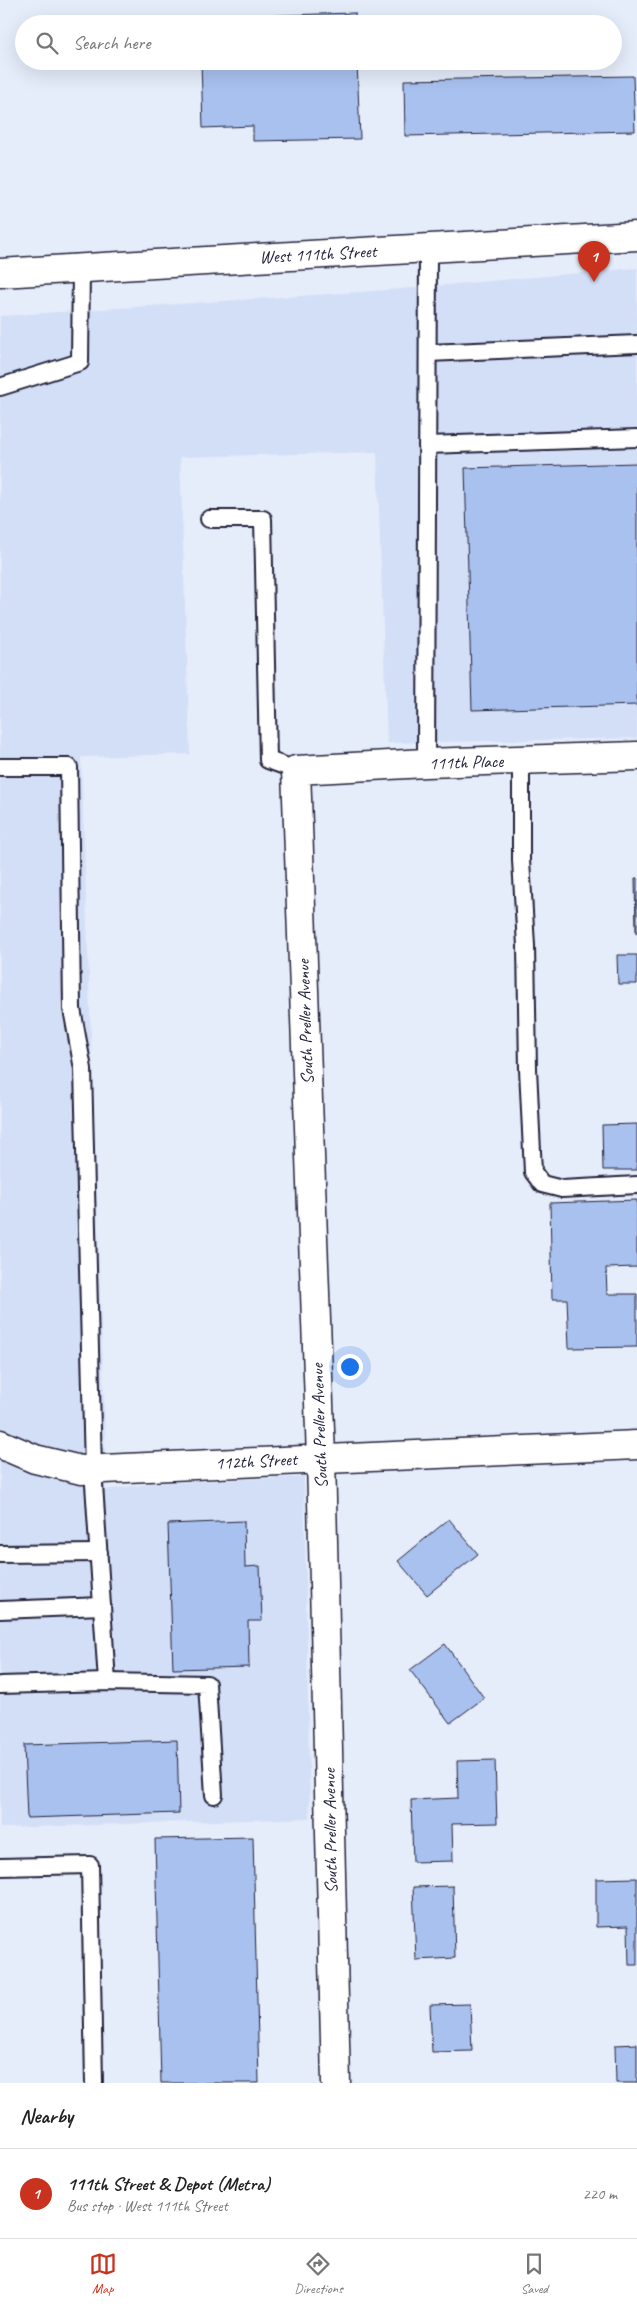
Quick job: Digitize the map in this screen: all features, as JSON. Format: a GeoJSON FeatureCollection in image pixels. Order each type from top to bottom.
{"type":"FeatureCollection","features":[{"type":"Feature","properties":{"kind":"street","name":"West 111th Street"},"geometry":{"type":"LineString","coordinates":[[2,271],[81,269],[637,236]]}},
{"type":"Feature","properties":{"kind":"street","name":"111th Place"},"geometry":{"type":"LineString","coordinates":[[296,770],[426,763],[637,756]]}},
{"type":"Feature","properties":{"kind":"street","name":"South Preller Avenue"},"geometry":{"type":"LineString","coordinates":[[296,770],[321,1458],[336,2083]]}},
{"type":"Feature","properties":{"kind":"street","name":"112th Street"},"geometry":{"type":"LineString","coordinates":[[0,1444],[35,1459],[81,1470],[637,1445]]}},
{"type":"Feature","properties":{"kind":"lane"},"geometry":{"type":"LineString","coordinates":[[426,763],[428,248]]}},
{"type":"Feature","properties":{"kind":"lane"},"geometry":{"type":"LineString","coordinates":[[0,388],[80,362],[81,269]]}},
{"type":"Feature","properties":{"kind":"lane"},"geometry":{"type":"LineString","coordinates":[[428,353],[637,344]]}},
{"type":"Feature","properties":{"kind":"lane"},"geometry":{"type":"LineString","coordinates":[[427,445],[637,438]]}},
{"type":"Feature","properties":{"kind":"lane"},"geometry":{"type":"LineString","coordinates":[[210,519],[263,519],[268,760],[296,770]]}},
{"type":"Feature","properties":{"kind":"lane"},"geometry":{"type":"LineString","coordinates":[[520,760],[521,860],[526,946],[528,1069],[533,1172],[542,1184],[562,1189],[637,1185]]}},
{"type":"Feature","properties":{"kind":"lane"},"geometry":{"type":"LineString","coordinates":[[0,768],[69,766],[72,1009],[83,1069],[93,1469],[108,1682]]}},
{"type":"Feature","properties":{"kind":"lane"},"geometry":{"type":"LineString","coordinates":[[0,1554],[99,1553]]}},
{"type":"Feature","properties":{"kind":"lane"},"geometry":{"type":"LineString","coordinates":[[0,1610],[102,1606]]}},
{"type":"Feature","properties":{"kind":"lane"},"geometry":{"type":"LineString","coordinates":[[0,1685],[108,1682],[207,1684],[214,1795]]}},
{"type":"Feature","properties":{"kind":"lane"},"geometry":{"type":"LineString","coordinates":[[0,1867],[90,1865],[94,2083]]}},
{"type":"Feature","properties":{"kind":"shaded area"},"geometry":{"type":"Polygon","coordinates":[[[637,268],[637,738],[387,743],[377,452],[180,457],[190,754],[81,757],[105,1434],[105,1490],[156,1483],[304,1477],[310,1818],[0,1828],[0,316],[389,290],[637,268]]]}},
{"type":"Feature","properties":{"kind":"building"},"geometry":{"type":"Polygon","coordinates":[[[355,13],[355,15],[285,15],[355,13]]]}},
{"type":"Feature","properties":{"kind":"building"},"geometry":{"type":"Polygon","coordinates":[[[201,70],[357,70],[360,139],[253,141],[253,126],[203,128],[201,70]]]}},
{"type":"Feature","properties":{"kind":"building"},"geometry":{"type":"Polygon","coordinates":[[[633,76],[635,131],[405,136],[404,80],[633,76]]]}},
{"type":"Feature","properties":{"kind":"building"},"geometry":{"type":"Polygon","coordinates":[[[637,463],[637,705],[472,710],[465,468],[637,463]]]}},
{"type":"Feature","properties":{"kind":"building"},"geometry":{"type":"Polygon","coordinates":[[[635,878],[637,878],[637,933],[636,933],[635,878]]]}},
{"type":"Feature","properties":{"kind":"building"},"geometry":{"type":"Polygon","coordinates":[[[617,955],[637,955],[637,984],[618,984],[617,955]]]}},
{"type":"Feature","properties":{"kind":"building"},"geometry":{"type":"Polygon","coordinates":[[[637,1124],[637,1170],[603,1170],[602,1125],[637,1124]]]}},
{"type":"Feature","properties":{"kind":"building"},"geometry":{"type":"Polygon","coordinates":[[[637,1200],[637,1267],[606,1268],[607,1294],[637,1294],[637,1347],[569,1348],[567,1299],[552,1299],[550,1203],[637,1200]]]}},
{"type":"Feature","properties":{"kind":"building"},"geometry":{"type":"Polygon","coordinates":[[[449,1519],[478,1554],[427,1595],[398,1561],[449,1519]]]}},
{"type":"Feature","properties":{"kind":"building"},"geometry":{"type":"Polygon","coordinates":[[[244,1521],[245,1567],[260,1566],[262,1621],[248,1621],[249,1667],[173,1669],[168,1524],[244,1521]]]}},
{"type":"Feature","properties":{"kind":"building"},"geometry":{"type":"Polygon","coordinates":[[[445,1644],[484,1698],[450,1723],[410,1670],[445,1644]]]}},
{"type":"Feature","properties":{"kind":"building"},"geometry":{"type":"Polygon","coordinates":[[[177,1740],[179,1813],[27,1818],[24,1745],[177,1740]]]}},
{"type":"Feature","properties":{"kind":"building"},"geometry":{"type":"Polygon","coordinates":[[[495,1760],[497,1823],[452,1824],[453,1861],[413,1862],[411,1800],[458,1798],[457,1761],[495,1760]]]}},
{"type":"Feature","properties":{"kind":"building"},"geometry":{"type":"Polygon","coordinates":[[[253,1837],[259,2083],[161,2083],[155,1839],[253,1837]]]}},
{"type":"Feature","properties":{"kind":"building"},"geometry":{"type":"Polygon","coordinates":[[[637,1878],[637,1965],[629,1965],[628,1926],[596,1927],[596,1879],[637,1878]]]}},
{"type":"Feature","properties":{"kind":"building"},"geometry":{"type":"Polygon","coordinates":[[[453,1886],[455,1958],[416,1960],[413,1887],[453,1886]]]}},
{"type":"Feature","properties":{"kind":"building"},"geometry":{"type":"Polygon","coordinates":[[[470,2004],[472,2051],[432,2052],[430,2005],[470,2004]]]}},
{"type":"Feature","properties":{"kind":"building"},"geometry":{"type":"Polygon","coordinates":[[[637,2044],[637,2083],[616,2083],[615,2045],[637,2044]]]}},
{"type":"Feature","properties":{"kind":"place","name":"111th Street & Depot (Metra)"},"geometry":{"type":"Point","coordinates":[594,282]}}]}
